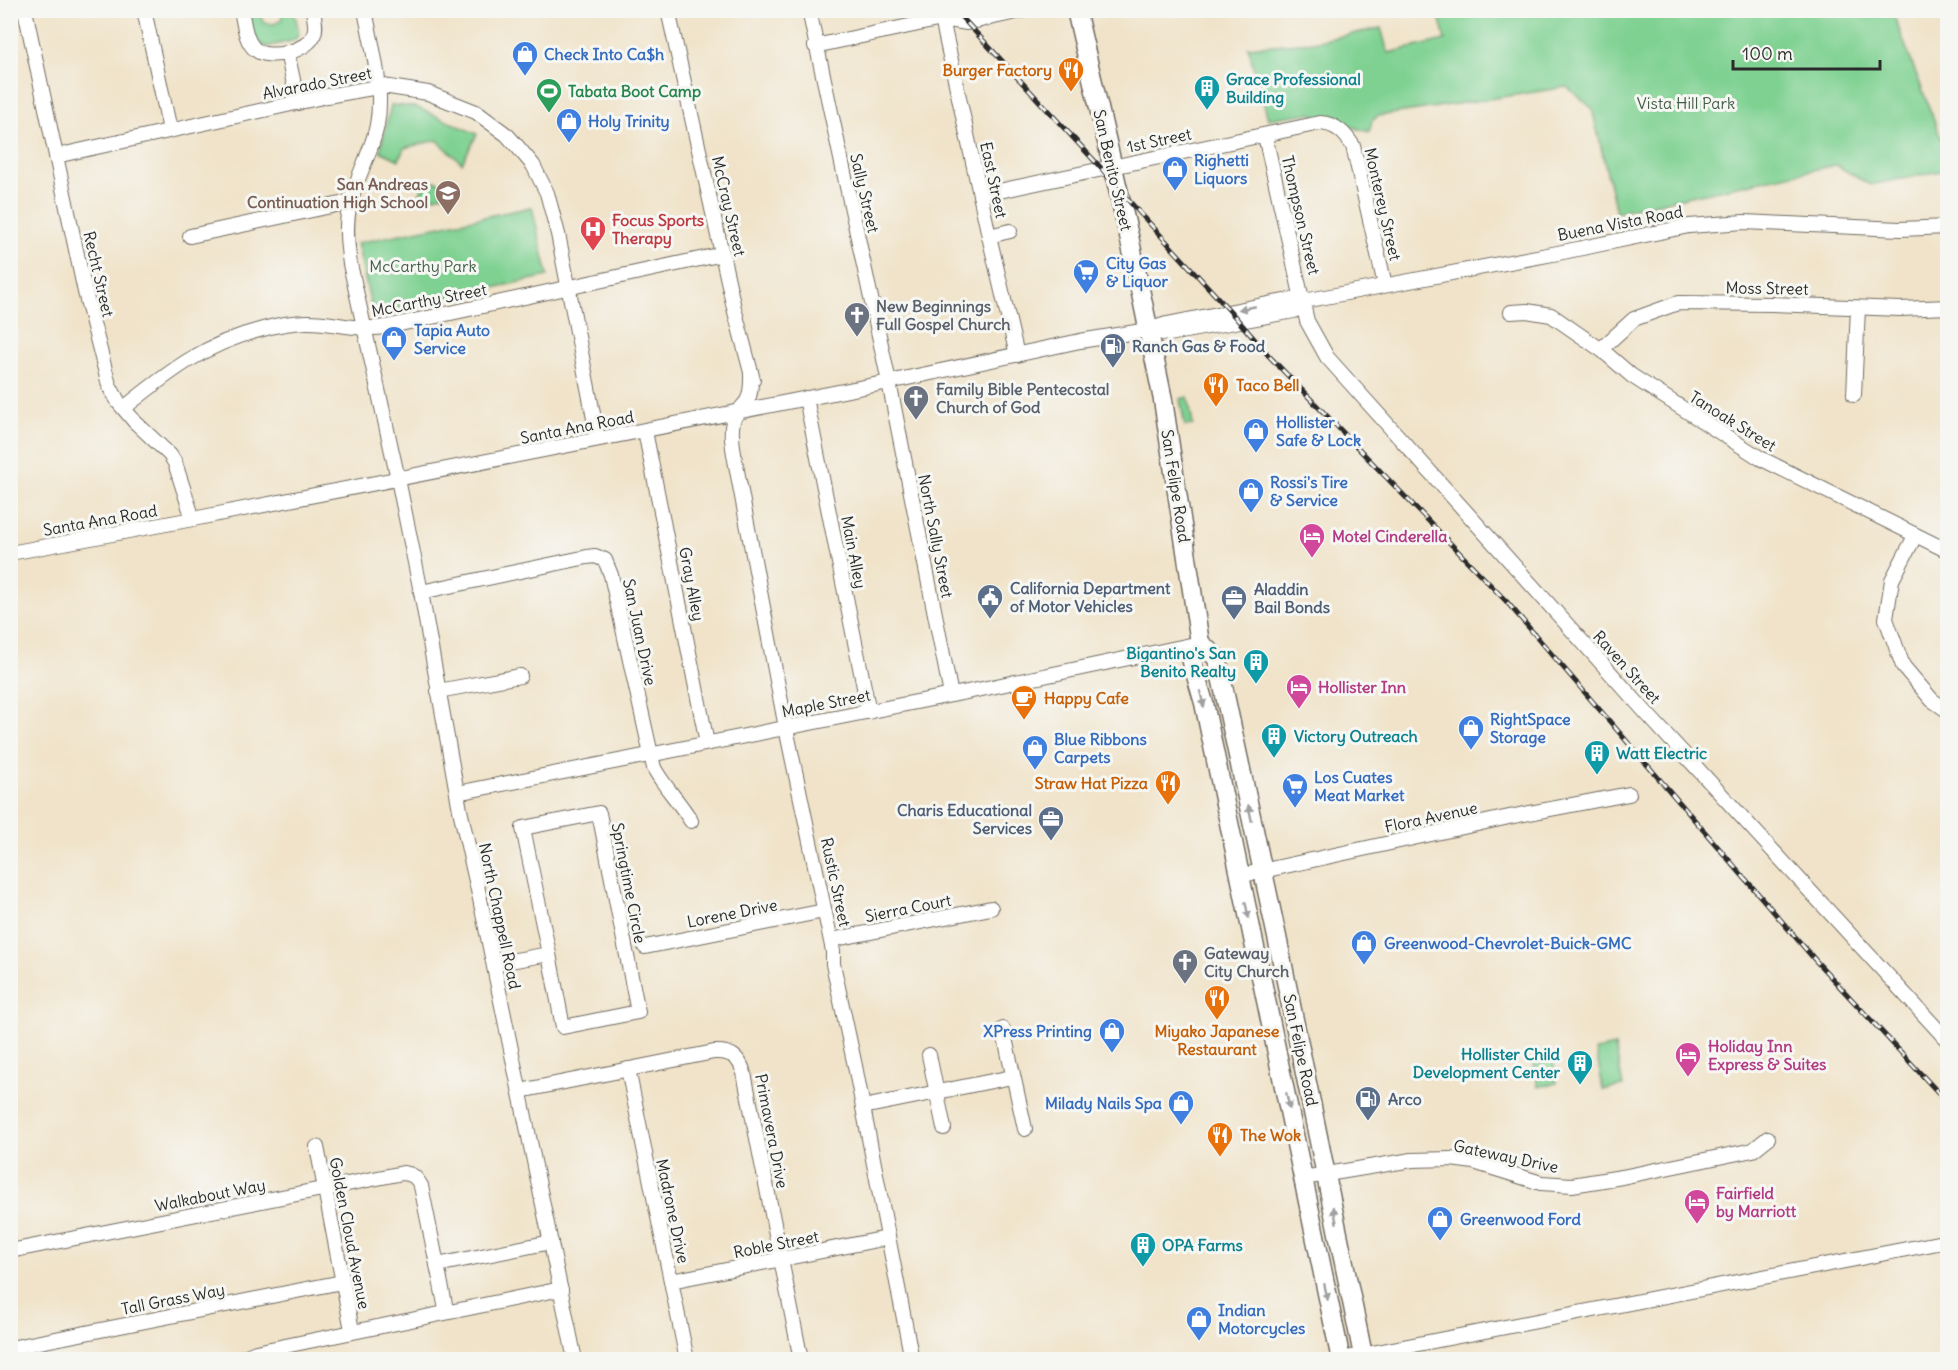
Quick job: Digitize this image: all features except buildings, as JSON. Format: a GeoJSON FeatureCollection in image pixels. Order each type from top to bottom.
{"type":"FeatureCollection","features":[{"type":"Feature","properties":{"kind":"main road","name":"San Benito Street"},"geometry":{"type":"LineString","coordinates":[[1076,10],[1129,236],[1148,330]]}},
{"type":"Feature","properties":{"kind":"main road","name":"San Felipe Road"},"geometry":{"type":"LineString","coordinates":[[1148,330],[1163,400],[1200,643],[1192,662],[1204,703],[1341,1359]]}},
{"type":"Feature","properties":{"kind":"main road","name":"San Felipe Road"},"geometry":{"type":"LineString","coordinates":[[1200,643],[1217,658],[1327,1175],[1363,1357]]}},
{"type":"Feature","properties":{"kind":"street","name":"Recht Street"},"geometry":{"type":"LineString","coordinates":[[25,10],[103,366],[113,394],[175,463],[193,519]]}},
{"type":"Feature","properties":{"kind":"street"},"geometry":{"type":"LineString","coordinates":[[144,10],[170,130]]}},
{"type":"Feature","properties":{"kind":"street"},"geometry":{"type":"LineString","coordinates":[[241,10],[247,35],[255,49],[265,54],[287,52],[300,48],[311,40],[315,27],[313,10]]}},
{"type":"Feature","properties":{"kind":"street","name":"North Chappell Road"},"geometry":{"type":"LineString","coordinates":[[364,10],[378,78],[377,125],[350,202],[346,243],[398,479],[457,793],[575,1359]]}},
{"type":"Feature","properties":{"kind":"street","name":"McCray Street"},"geometry":{"type":"LineString","coordinates":[[668,10],[760,408]]}},
{"type":"Feature","properties":{"kind":"street","name":"Sally Street"},"geometry":{"type":"LineString","coordinates":[[809,10],[889,382]]}},
{"type":"Feature","properties":{"kind":"street"},"geometry":{"type":"LineString","coordinates":[[815,46],[941,15],[967,23],[1025,10]]}},
{"type":"Feature","properties":{"kind":"street","name":"East Street"},"geometry":{"type":"LineString","coordinates":[[941,15],[1017,355]]}},
{"type":"Feature","properties":{"kind":"street"},"geometry":{"type":"LineString","coordinates":[[287,52],[297,103]]}},
{"type":"Feature","properties":{"kind":"street","name":"Alvarado Street"},"geometry":{"type":"LineString","coordinates":[[56,156],[337,94],[383,86],[428,93],[476,112],[507,135],[533,165],[547,193],[558,234],[598,439]]}},
{"type":"Feature","properties":{"kind":"street","name":"1st Street"},"geometry":{"type":"LineString","coordinates":[[980,195],[1320,123],[1328,123],[1343,132]]}},
{"type":"Feature","properties":{"kind":"street","name":"Monterey Street"},"geometry":{"type":"LineString","coordinates":[[1343,132],[1353,146],[1357,158],[1385,285]]}},
{"type":"Feature","properties":{"kind":"street","name":"Thompson Street"},"geometry":{"type":"LineString","coordinates":[[1265,136],[1304,302]]}},
{"type":"Feature","properties":{"kind":"street"},"geometry":{"type":"LineString","coordinates":[[190,236],[350,202]]}},
{"type":"Feature","properties":{"kind":"street","name":"Buena Vista Road"},"geometry":{"type":"LineString","coordinates":[[1148,330],[1167,324],[1294,299],[1304,302],[1689,226],[1744,222],[1900,229],[1947,227]]}},
{"type":"Feature","properties":{"kind":"street"},"geometry":{"type":"LineString","coordinates":[[989,236],[1010,231]]}},
{"type":"Feature","properties":{"kind":"street","name":"McCarthy Street"},"geometry":{"type":"LineString","coordinates":[[124,408],[191,358],[210,347],[242,334],[273,326],[308,322],[364,329],[386,327],[723,254]]}},
{"type":"Feature","properties":{"kind":"street","name":"Raven Street"},"geometry":{"type":"LineString","coordinates":[[1304,302],[1307,321],[1327,357],[1642,708],[1946,1037]]}},
{"type":"Feature","properties":{"kind":"street","name":"Moss Street"},"geometry":{"type":"LineString","coordinates":[[1600,349],[1634,319],[1678,303],[1900,309],[1947,307]]}},
{"type":"Feature","properties":{"kind":"street"},"geometry":{"type":"LineString","coordinates":[[1854,394],[1858,308]]}},
{"type":"Feature","properties":{"kind":"street","name":"Tanoak Street"},"geometry":{"type":"LineString","coordinates":[[1511,312],[1527,311],[1551,315],[1600,349],[1632,376],[1760,458],[1947,551]]}},
{"type":"Feature","properties":{"kind":"street","name":"Santa Ana Road"},"geometry":{"type":"LineString","coordinates":[[10,553],[645,431],[1080,341],[1148,330]]}},
{"type":"Feature","properties":{"kind":"street","name":"Rustic Street"},"geometry":{"type":"LineString","coordinates":[[751,372],[750,393],[747,401],[737,412],[731,432],[735,460],[912,1359]]}},
{"type":"Feature","properties":{"kind":"street","name":"North Sally Street"},"geometry":{"type":"LineString","coordinates":[[889,382],[951,695]]}},
{"type":"Feature","properties":{"kind":"street","name":"Main Alley"},"geometry":{"type":"LineString","coordinates":[[806,398],[869,712]]}},
{"type":"Feature","properties":{"kind":"street","name":"Gray Alley"},"geometry":{"type":"LineString","coordinates":[[645,431],[707,743]]}},
{"type":"Feature","properties":{"kind":"street"},"geometry":{"type":"LineString","coordinates":[[1915,536],[1892,580],[1886,619],[1903,666],[1932,700],[1947,711]]}},
{"type":"Feature","properties":{"kind":"street","name":"San Juan Drive"},"geometry":{"type":"LineString","coordinates":[[421,592],[587,557],[602,558],[611,575],[650,754]]}},
{"type":"Feature","properties":{"kind":"street","name":"Maple Street"},"geometry":{"type":"LineString","coordinates":[[457,793],[869,712],[1200,643]]}},
{"type":"Feature","properties":{"kind":"street"},"geometry":{"type":"LineString","coordinates":[[438,691],[520,676]]}},
{"type":"Feature","properties":{"kind":"street"},"geometry":{"type":"LineString","coordinates":[[650,754],[660,779],[682,805],[691,820]]}},
{"type":"Feature","properties":{"kind":"street","name":"Flora Avenue"},"geometry":{"type":"LineString","coordinates":[[1239,876],[1629,794]]}},
{"type":"Feature","properties":{"kind":"street","name":"Springtime Circle"},"geometry":{"type":"LineString","coordinates":[[599,813],[638,1012],[563,1027],[549,954],[523,828],[599,813]]}},
{"type":"Feature","properties":{"kind":"street","name":"Sierra Court"},"geometry":{"type":"LineString","coordinates":[[831,940],[991,908]]}},
{"type":"Feature","properties":{"kind":"street","name":"Lorene Drive"},"geometry":{"type":"LineString","coordinates":[[645,946],[824,911]]}},
{"type":"Feature","properties":{"kind":"street"},"geometry":{"type":"LineString","coordinates":[[494,964],[549,954]]}},
{"type":"Feature","properties":{"kind":"street"},"geometry":{"type":"LineString","coordinates":[[1003,1029],[1024,1129]]}},
{"type":"Feature","properties":{"kind":"street","name":"Primavera Drive"},"geometry":{"type":"LineString","coordinates":[[520,1091],[714,1052],[728,1052],[739,1060],[801,1359]]}},
{"type":"Feature","properties":{"kind":"street"},"geometry":{"type":"LineString","coordinates":[[930,1055],[944,1128]]}},
{"type":"Feature","properties":{"kind":"street","name":"Madrone Drive"},"geometry":{"type":"LineString","coordinates":[[628,1069],[687,1359]]}},
{"type":"Feature","properties":{"kind":"street"},"geometry":{"type":"LineString","coordinates":[[863,1107],[1012,1077]]}},
{"type":"Feature","properties":{"kind":"street","name":"Gateway Drive"},"geometry":{"type":"LineString","coordinates":[[1303,1178],[1412,1160],[1451,1159],[1474,1162],[1541,1182],[1572,1185],[1613,1179],[1752,1150],[1768,1138]]}},
{"type":"Feature","properties":{"kind":"street","name":"Golden Cloud Avenue"},"geometry":{"type":"LineString","coordinates":[[317,1147],[351,1325]]}},
{"type":"Feature","properties":{"kind":"street","name":"Walkabout Way"},"geometry":{"type":"LineString","coordinates":[[10,1251],[403,1173],[415,1176],[421,1186],[437,1265]]}},
{"type":"Feature","properties":{"kind":"street","name":"Roble Street"},"geometry":{"type":"LineString","coordinates":[[671,1281],[887,1238]]}},
{"type":"Feature","properties":{"kind":"street"},"geometry":{"type":"LineString","coordinates":[[1341,1359],[1363,1357],[1947,1241]]}},
{"type":"Feature","properties":{"kind":"street"},"geometry":{"type":"LineString","coordinates":[[446,1309],[437,1265],[551,1242]]}},
{"type":"Feature","properties":{"kind":"street","name":"Tall Grass Way"},"geometry":{"type":"LineString","coordinates":[[10,1348],[342,1282]]}},
{"type":"Feature","properties":{"kind":"street"},"geometry":{"type":"LineString","coordinates":[[237,1359],[256,1352],[561,1289]]}},
{"type":"Feature","properties":{"kind":"green space"},"geometry":{"type":"Polygon","coordinates":[[[281,11],[294,11],[299,32],[295,40],[266,47],[255,41],[249,16],[259,13],[264,23],[274,24],[282,19],[281,11]]]}},
{"type":"Feature","properties":{"kind":"green space","name":"Vista Hill Park"},"geometry":{"type":"Polygon","coordinates":[[[1438,11],[1892,11],[1947,154],[1947,170],[1870,185],[1836,165],[1616,212],[1592,108],[1567,87],[1378,116],[1372,121],[1369,132],[1310,113],[1268,119],[1248,47],[1313,42],[1381,28],[1388,53],[1445,40],[1438,11]]]}},
{"type":"Feature","properties":{"kind":"green space"},"geometry":{"type":"Polygon","coordinates":[[[391,105],[416,107],[477,134],[462,163],[437,140],[404,148],[399,160],[380,151],[391,105]]]}},
{"type":"Feature","properties":{"kind":"green space"},"geometry":{"type":"Polygon","coordinates":[[[436,181],[450,188],[448,194],[418,198],[424,184],[436,181]]]}},
{"type":"Feature","properties":{"kind":"green space","name":"McCarthy Park"},"geometry":{"type":"Polygon","coordinates":[[[532,207],[548,276],[373,314],[357,243],[532,207]]]}},
{"type":"Feature","properties":{"kind":"green space"},"geometry":{"type":"Polygon","coordinates":[[[1188,397],[1193,425],[1185,426],[1180,399],[1188,397]]]}},
{"type":"Feature","properties":{"kind":"green space"},"geometry":{"type":"Polygon","coordinates":[[[1615,1046],[1623,1086],[1603,1090],[1596,1050],[1615,1046]]]}},
{"type":"Feature","properties":{"kind":"green space"},"geometry":{"type":"Polygon","coordinates":[[[1553,1061],[1557,1083],[1538,1087],[1534,1065],[1553,1061]]]}},
{"type":"Feature","properties":{"kind":"railway"},"geometry":{"type":"LineString","coordinates":[[955,10],[1102,169],[1269,356],[1506,601],[1816,961],[1948,1103]]}},
{"type":"Feature","properties":{"kind":"place","name":"Check Into Ca$h"},"geometry":{"type":"Point","coordinates":[525,77]}},
{"type":"Feature","properties":{"kind":"place","name":"Burger Factory"},"geometry":{"type":"Point","coordinates":[1071,93]}},
{"type":"Feature","properties":{"kind":"place","name":"Grace Professional Building"},"geometry":{"type":"Point","coordinates":[1207,111]}},
{"type":"Feature","properties":{"kind":"place","name":"Tabata Boot Camp"},"geometry":{"type":"Point","coordinates":[549,114]}},
{"type":"Feature","properties":{"kind":"place","name":"Holy Trinity"},"geometry":{"type":"Point","coordinates":[569,144]}},
{"type":"Feature","properties":{"kind":"place","name":"Righetti Liquors"},"geometry":{"type":"Point","coordinates":[1175,192]}},
{"type":"Feature","properties":{"kind":"place","name":"San Andreas Continuation High School"},"geometry":{"type":"Point","coordinates":[448,216]}},
{"type":"Feature","properties":{"kind":"place","name":"Focus Sports Therapy"},"geometry":{"type":"Point","coordinates":[593,252]}},
{"type":"Feature","properties":{"kind":"place","name":"City Gas & Liquor"},"geometry":{"type":"Point","coordinates":[1086,295]}},
{"type":"Feature","properties":{"kind":"place","name":"New Beginnings Full Gospel Church"},"geometry":{"type":"Point","coordinates":[857,338]}},
{"type":"Feature","properties":{"kind":"place","name":"Tapia Auto Service"},"geometry":{"type":"Point","coordinates":[394,362]}},
{"type":"Feature","properties":{"kind":"place","name":"Ranch Gas & Food"},"geometry":{"type":"Point","coordinates":[1113,369]}},
{"type":"Feature","properties":{"kind":"place","name":"Taco Bell"},"geometry":{"type":"Point","coordinates":[1216,408]}},
{"type":"Feature","properties":{"kind":"place","name":"Family Bible Pentecostal Church of God"},"geometry":{"type":"Point","coordinates":[916,421]}},
{"type":"Feature","properties":{"kind":"place","name":"Hollister Safe & Lock"},"geometry":{"type":"Point","coordinates":[1256,454]}},
{"type":"Feature","properties":{"kind":"place","name":"Rossi's Tire & Service"},"geometry":{"type":"Point","coordinates":[1251,514]}},
{"type":"Feature","properties":{"kind":"place","name":"Motel Cinderella"},"geometry":{"type":"Point","coordinates":[1312,559]}},
{"type":"Feature","properties":{"kind":"place","name":"California Department of Motor Vehicles"},"geometry":{"type":"Point","coordinates":[990,620]}},
{"type":"Feature","properties":{"kind":"place","name":"Aladdin Bail Bonds"},"geometry":{"type":"Point","coordinates":[1234,621]}},
{"type":"Feature","properties":{"kind":"place","name":"Bigantino's San Benito Realty"},"geometry":{"type":"Point","coordinates":[1256,685]}},
{"type":"Feature","properties":{"kind":"place","name":"Hollister Inn"},"geometry":{"type":"Point","coordinates":[1299,710]}},
{"type":"Feature","properties":{"kind":"place","name":"Happy Cafe"},"geometry":{"type":"Point","coordinates":[1024,721]}},
{"type":"Feature","properties":{"kind":"place","name":"RightSpace Storage"},"geometry":{"type":"Point","coordinates":[1471,751]}},
{"type":"Feature","properties":{"kind":"place","name":"Victory Outreach"},"geometry":{"type":"Point","coordinates":[1274,759]}},
{"type":"Feature","properties":{"kind":"place","name":"Blue Ribbons Carpets"},"geometry":{"type":"Point","coordinates":[1035,771]}},
{"type":"Feature","properties":{"kind":"place","name":"Watt Electric"},"geometry":{"type":"Point","coordinates":[1597,776]}},
{"type":"Feature","properties":{"kind":"place","name":"Straw Hat Pizza"},"geometry":{"type":"Point","coordinates":[1168,806]}},
{"type":"Feature","properties":{"kind":"place","name":"Los Cuates Meat Market"},"geometry":{"type":"Point","coordinates":[1295,809]}},
{"type":"Feature","properties":{"kind":"place","name":"Charis Educational Services"},"geometry":{"type":"Point","coordinates":[1051,842]}},
{"type":"Feature","properties":{"kind":"place","name":"Greenwood-Chevrolet-Buick-GMC"},"geometry":{"type":"Point","coordinates":[1364,966]}},
{"type":"Feature","properties":{"kind":"place","name":"Gateway City Church"},"geometry":{"type":"Point","coordinates":[1185,985]}},
{"type":"Feature","properties":{"kind":"place","name":"Miyako Japanese Restaurant"},"geometry":{"type":"Point","coordinates":[1217,1021]}},
{"type":"Feature","properties":{"kind":"place","name":"XPress Printing"},"geometry":{"type":"Point","coordinates":[1112,1054]}},
{"type":"Feature","properties":{"kind":"place","name":"Holiday Inn Express & Suites"},"geometry":{"type":"Point","coordinates":[1688,1078]}},
{"type":"Feature","properties":{"kind":"place","name":"Hollister Child Development Center"},"geometry":{"type":"Point","coordinates":[1580,1086]}},
{"type":"Feature","properties":{"kind":"place","name":"Arco"},"geometry":{"type":"Point","coordinates":[1368,1122]}},
{"type":"Feature","properties":{"kind":"place","name":"Milady Nails Spa"},"geometry":{"type":"Point","coordinates":[1181,1126]}},
{"type":"Feature","properties":{"kind":"place","name":"The Wok"},"geometry":{"type":"Point","coordinates":[1220,1158]}},
{"type":"Feature","properties":{"kind":"place","name":"Fairfield by Marriott"},"geometry":{"type":"Point","coordinates":[1697,1225]}},
{"type":"Feature","properties":{"kind":"place","name":"Greenwood Ford"},"geometry":{"type":"Point","coordinates":[1440,1242]}},
{"type":"Feature","properties":{"kind":"place","name":"OPA Farms"},"geometry":{"type":"Point","coordinates":[1143,1268]}},
{"type":"Feature","properties":{"kind":"place","name":"Indian Motorcycles"},"geometry":{"type":"Point","coordinates":[1199,1342]}}]}
